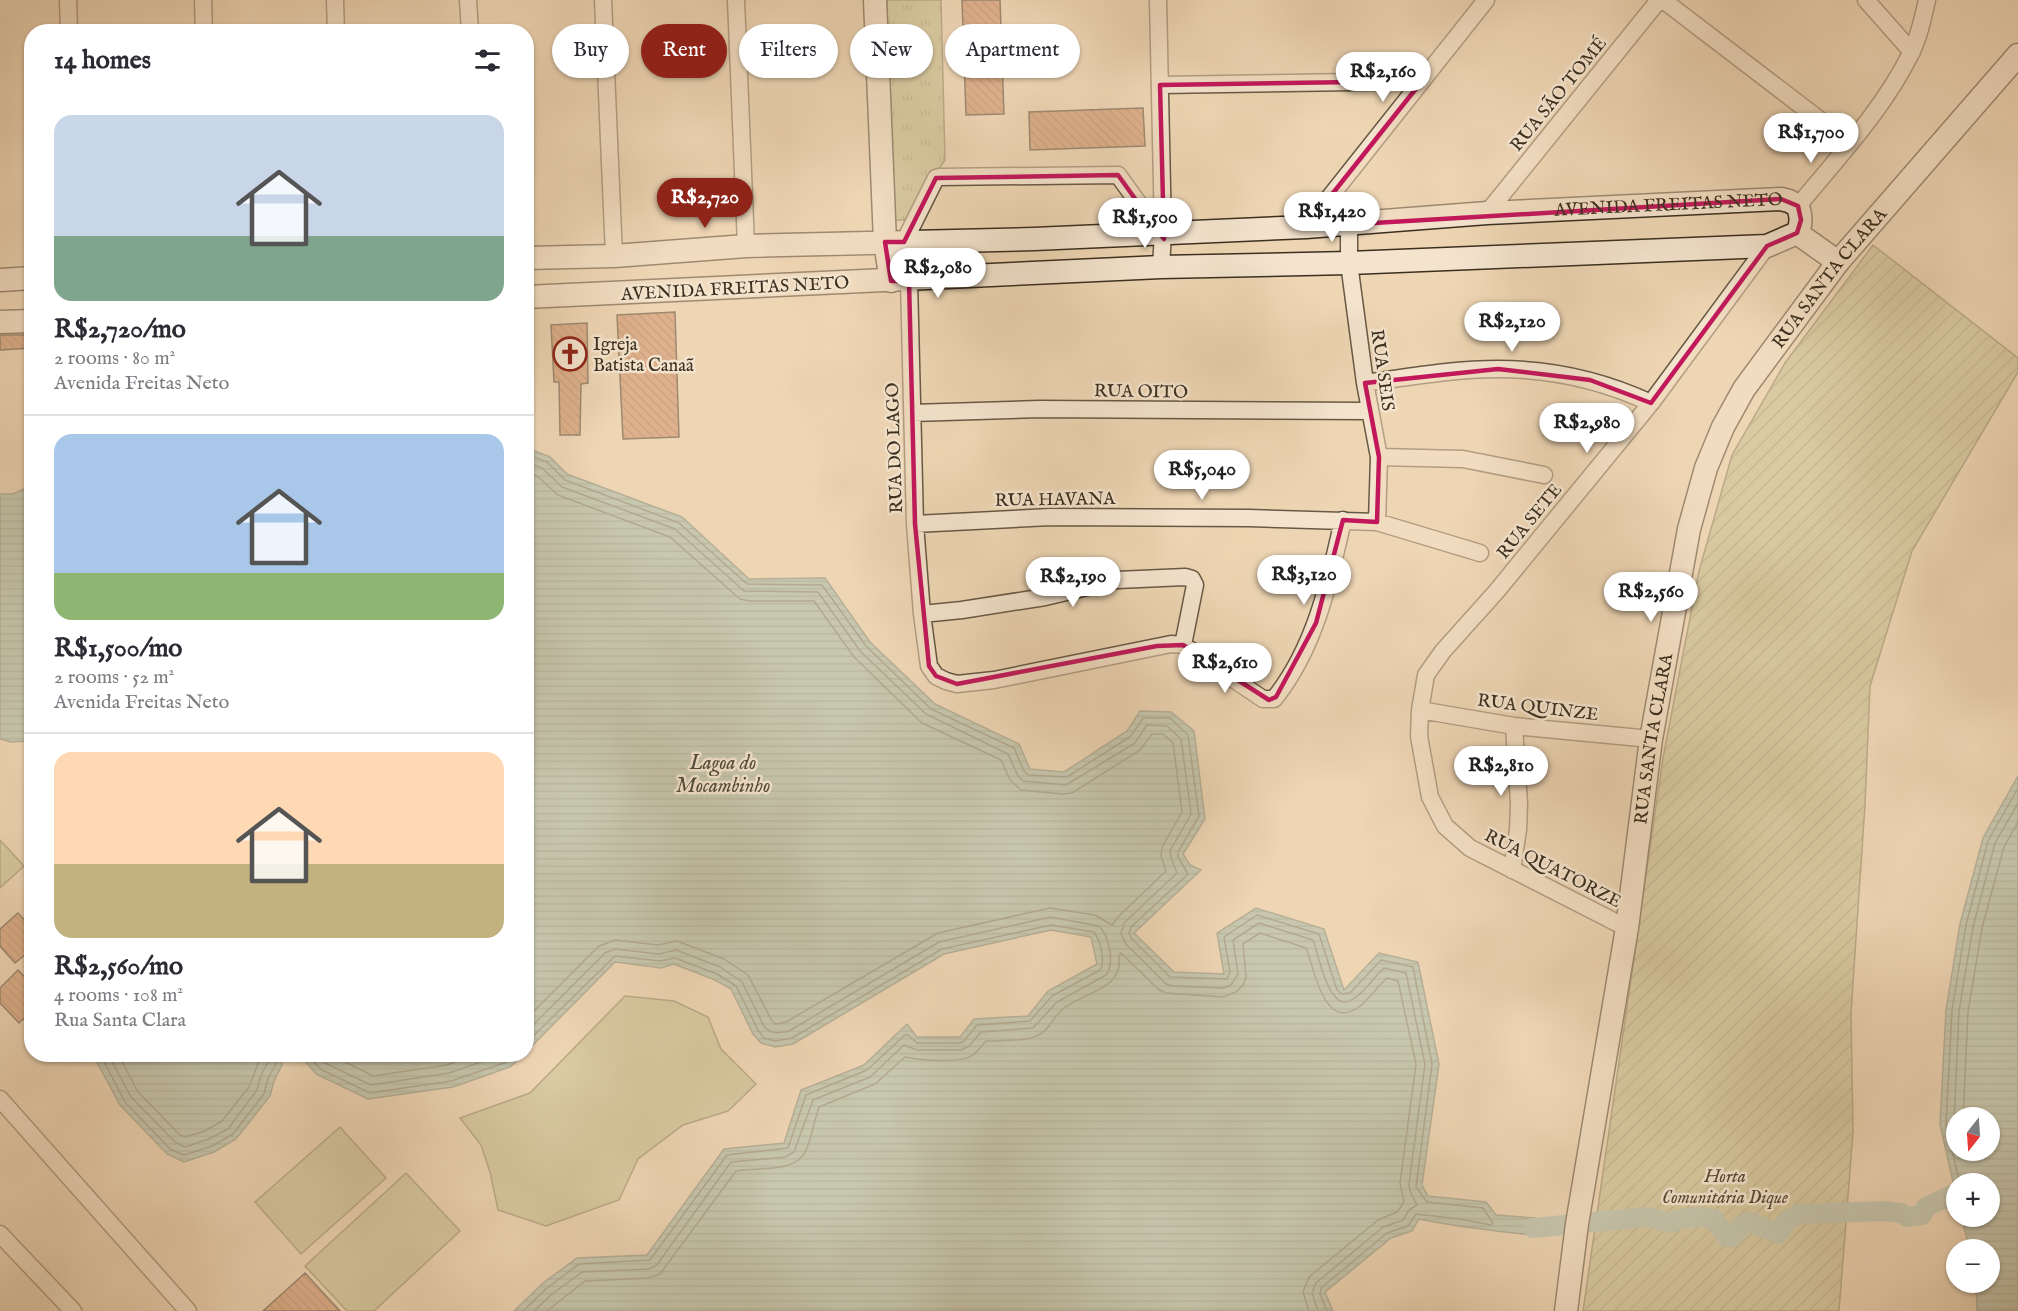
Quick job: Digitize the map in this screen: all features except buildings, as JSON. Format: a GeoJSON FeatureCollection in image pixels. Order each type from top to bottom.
{"type":"FeatureCollection","features":[{"type":"Feature","properties":{"kind":"main road"},"geometry":{"type":"LineString","coordinates":[[875,0],[900,281]]}},
{"type":"Feature","properties":{"kind":"main road","name":"RUA SANTA CLARA"},"geometry":{"type":"LineString","coordinates":[[1566,1311],[1577,1224],[1627,928],[1651,739],[1687,539],[1706,468],[1723,426],[1744,389],[1838,262],[2018,55]]}},
{"type":"Feature","properties":{"kind":"main road","name":"AVENIDA FREITAS NETO"},"geometry":{"type":"LineString","coordinates":[[534,260],[746,246],[1034,239],[1306,227],[1487,213],[1781,199],[1798,206],[1801,220],[1797,233],[1767,246],[1349,263],[1161,267],[534,297]]}},
{"type":"Feature","properties":{"kind":"main road"},"geometry":{"type":"LineString","coordinates":[[1797,233],[1838,262]]}},
{"type":"Feature","properties":{"kind":"main road"},"geometry":{"type":"LineString","coordinates":[[0,280],[24,278]]}},
{"type":"Feature","properties":{"kind":"main road"},"geometry":{"type":"LineString","coordinates":[[0,322],[24,321]]}},
{"type":"Feature","properties":{"kind":"street"},"geometry":{"type":"LineString","coordinates":[[68,0],[69,24]]}},
{"type":"Feature","properties":{"kind":"street"},"geometry":{"type":"LineString","coordinates":[[203,0],[204,24]]}},
{"type":"Feature","properties":{"kind":"street"},"geometry":{"type":"LineString","coordinates":[[335,0],[336,24]]}},
{"type":"Feature","properties":{"kind":"street"},"geometry":{"type":"LineString","coordinates":[[468,0],[470,24]]}},
{"type":"Feature","properties":{"kind":"street"},"geometry":{"type":"LineString","coordinates":[[603,0],[614,256]]}},
{"type":"Feature","properties":{"kind":"street"},"geometry":{"type":"LineString","coordinates":[[736,0],[746,246]]}},
{"type":"Feature","properties":{"kind":"street"},"geometry":{"type":"LineString","coordinates":[[1158,0],[1161,267]]}},
{"type":"Feature","properties":{"kind":"street"},"geometry":{"type":"LineString","coordinates":[[1306,227],[1486,0]]}},
{"type":"Feature","properties":{"kind":"street"},"geometry":{"type":"LineString","coordinates":[[1661,0],[1850,143]]}},
{"type":"Feature","properties":{"kind":"street","name":"RUA SÃO TOMÉ"},"geometry":{"type":"LineString","coordinates":[[1487,213],[1661,0]]}},
{"type":"Feature","properties":{"kind":"street"},"geometry":{"type":"LineString","coordinates":[[1866,0],[1912,52]]}},
{"type":"Feature","properties":{"kind":"street"},"geometry":{"type":"LineString","coordinates":[[1798,206],[1893,86],[1912,52],[1923,21],[1927,0]]}},
{"type":"Feature","properties":{"kind":"street"},"geometry":{"type":"LineString","coordinates":[[1160,85],[1422,81]]}},
{"type":"Feature","properties":{"kind":"street"},"geometry":{"type":"LineString","coordinates":[[895,242],[936,178],[939,177],[1118,175],[1162,233]]}},
{"type":"Feature","properties":{"kind":"street","name":"RUA SEIS"},"geometry":{"type":"LineString","coordinates":[[1349,223],[1349,263],[1369,411],[1379,457],[1377,522]]}},
{"type":"Feature","properties":{"kind":"street","name":"RUA SETE"},"geometry":{"type":"LineString","coordinates":[[1426,675],[1443,651],[1496,592],[1651,403],[1767,246]]}},
{"type":"Feature","properties":{"kind":"street","name":"RUA DO LAGO"},"geometry":{"type":"LineString","coordinates":[[900,281],[912,412],[915,524],[921,614],[928,666],[936,676],[957,684],[994,680],[1157,646],[1183,645]]}},
{"type":"Feature","properties":{"kind":"street"},"geometry":{"type":"LineString","coordinates":[[1365,383],[1433,374],[1498,369],[1590,380],[1624,390],[1651,403]]}},
{"type":"Feature","properties":{"kind":"street","name":"RUA OITO"},"geometry":{"type":"LineString","coordinates":[[912,412],[1039,409],[1369,411]]}},
{"type":"Feature","properties":{"kind":"street"},"geometry":{"type":"LineString","coordinates":[[1379,457],[1463,459],[1544,475]]}},
{"type":"Feature","properties":{"kind":"street","name":"RUA HAVANA"},"geometry":{"type":"LineString","coordinates":[[915,524],[1050,517],[1343,520],[1377,522],[1480,554]]}},
{"type":"Feature","properties":{"kind":"street"},"geometry":{"type":"LineString","coordinates":[[921,614],[1044,597],[1117,580],[1185,577],[1192,579],[1195,585],[1183,645],[1263,699],[1274,699],[1305,649],[1316,622],[1325,598],[1343,520]]}},
{"type":"Feature","properties":{"kind":"street","name":"RUA QUATORZE"},"geometry":{"type":"LineString","coordinates":[[1426,675],[1420,710],[1419,736],[1430,796],[1445,826],[1470,848],[1627,928]]}},
{"type":"Feature","properties":{"kind":"street","name":"RUA QUINZE"},"geometry":{"type":"LineString","coordinates":[[1420,710],[1514,726],[1651,739]]}},
{"type":"Feature","properties":{"kind":"street"},"geometry":{"type":"LineString","coordinates":[[1512,870],[1518,830],[1519,803],[1514,726]]}},
{"type":"Feature","properties":{"kind":"street"},"geometry":{"type":"LineString","coordinates":[[0,1099],[188,1311]]}},
{"type":"Feature","properties":{"kind":"street"},"geometry":{"type":"LineString","coordinates":[[0,1234],[73,1311]]}},
{"type":"Feature","properties":{"kind":"highlighted area"},"geometry":{"type":"Polygon","coordinates":[[[1422,81],[1306,227],[1781,199],[1798,206],[1801,220],[1797,233],[1767,246],[1651,403],[1590,380],[1498,369],[1365,383],[1379,457],[1377,522],[1343,520],[1316,623],[1276,697],[1269,700],[1183,645],[1157,646],[957,684],[936,676],[929,666],[915,524],[909,281],[891,281],[885,242],[904,242],[936,178],[1118,175],[1164,239],[1160,85],[1422,81]]]}},
{"type":"Feature","properties":{"kind":"green space"},"geometry":{"type":"Polygon","coordinates":[[[887,0],[941,0],[945,160],[905,220],[893,220],[889,78],[933,78],[933,24],[888,24],[887,0]]]}},
{"type":"Feature","properties":{"kind":"green space","name":"Horta Comunitária Dique"},"geometry":{"type":"Polygon","coordinates":[[[1873,245],[2018,358],[2018,372],[1912,551],[1870,686],[1865,805],[1851,1013],[1853,1132],[1839,1311],[1583,1311],[1663,758],[1699,571],[1732,455],[1785,363],[1873,245]]]}},
{"type":"Feature","properties":{"kind":"green space"},"geometry":{"type":"Polygon","coordinates":[[[0,840],[24,866],[0,888],[0,840]]]}},
{"type":"Feature","properties":{"kind":"green space"},"geometry":{"type":"Polygon","coordinates":[[[625,996],[674,1001],[708,1017],[721,1049],[756,1084],[728,1111],[683,1125],[638,1159],[619,1200],[546,1226],[498,1210],[490,1172],[481,1145],[460,1118],[530,1093],[625,996]]]}},
{"type":"Feature","properties":{"kind":"green space"},"geometry":{"type":"Polygon","coordinates":[[[340,1127],[386,1178],[301,1254],[255,1202],[340,1127]]]}},
{"type":"Feature","properties":{"kind":"green space"},"geometry":{"type":"Polygon","coordinates":[[[406,1173],[460,1231],[374,1311],[347,1311],[305,1266],[406,1173]]]}},
{"type":"Feature","properties":{"kind":"water","name":"Lagoa do Mocambinho"},"geometry":{"type":"Polygon","coordinates":[[[534,451],[550,457],[567,474],[682,517],[749,579],[825,578],[870,642],[935,704],[1019,744],[1030,769],[1064,772],[1127,731],[1140,711],[1171,712],[1194,731],[1205,819],[1183,854],[1190,865],[1201,870],[1134,933],[1174,972],[1224,974],[1217,933],[1256,908],[1324,929],[1344,990],[1379,953],[1418,962],[1439,1064],[1422,1185],[1428,1196],[1486,1202],[1496,1215],[1535,1218],[1532,1235],[1461,1227],[1419,1219],[1412,1231],[1391,1238],[1325,1292],[1333,1311],[514,1311],[543,1283],[577,1258],[647,1255],[724,1149],[784,1143],[801,1090],[864,1065],[907,1024],[917,1037],[960,1037],[974,1019],[1028,1016],[1048,991],[1097,964],[1091,937],[1051,930],[944,954],[793,1044],[775,1047],[761,1043],[753,1034],[731,989],[715,980],[674,964],[661,968],[615,962],[534,1044],[534,451]]]}},
{"type":"Feature","properties":{"kind":"water"},"geometry":{"type":"Polygon","coordinates":[[[24,489],[24,741],[11,742],[0,739],[0,494],[13,494],[24,489]]]}},
{"type":"Feature","properties":{"kind":"water"},"geometry":{"type":"Polygon","coordinates":[[[2018,776],[2018,1311],[1977,1311],[1976,1293],[2000,1293],[2000,1239],[1967,1239],[1964,1227],[2000,1227],[2000,1173],[1951,1173],[1948,1161],[2000,1161],[2000,1107],[1946,1107],[1946,1151],[1940,1124],[1946,1010],[1960,924],[1983,838],[2018,776]]]}},
{"type":"Feature","properties":{"kind":"water"},"geometry":{"type":"Polygon","coordinates":[[[97,1062],[282,1062],[270,1096],[236,1139],[214,1152],[184,1162],[167,1154],[120,1105],[97,1062]]]}},
{"type":"Feature","properties":{"kind":"water"},"geometry":{"type":"Polygon","coordinates":[[[306,1062],[515,1062],[510,1067],[453,1087],[368,1099],[316,1074],[306,1062]]]}},
{"type":"Feature","properties":{"kind":"waterway"},"geometry":{"type":"LineString","coordinates":[[1533,1228],[1647,1217],[1670,1223],[1685,1218],[1699,1217],[1714,1219],[1727,1237],[1733,1237],[1742,1225],[1751,1222],[1779,1234],[1786,1221],[1799,1214],[1885,1211],[1901,1213],[1907,1217],[1922,1215],[1926,1207],[1946,1198]]}},
{"type":"Feature","properties":{"kind":"place","name":"Igreja Batista Canaã"},"geometry":{"type":"Point","coordinates":[570,354]}}]}
